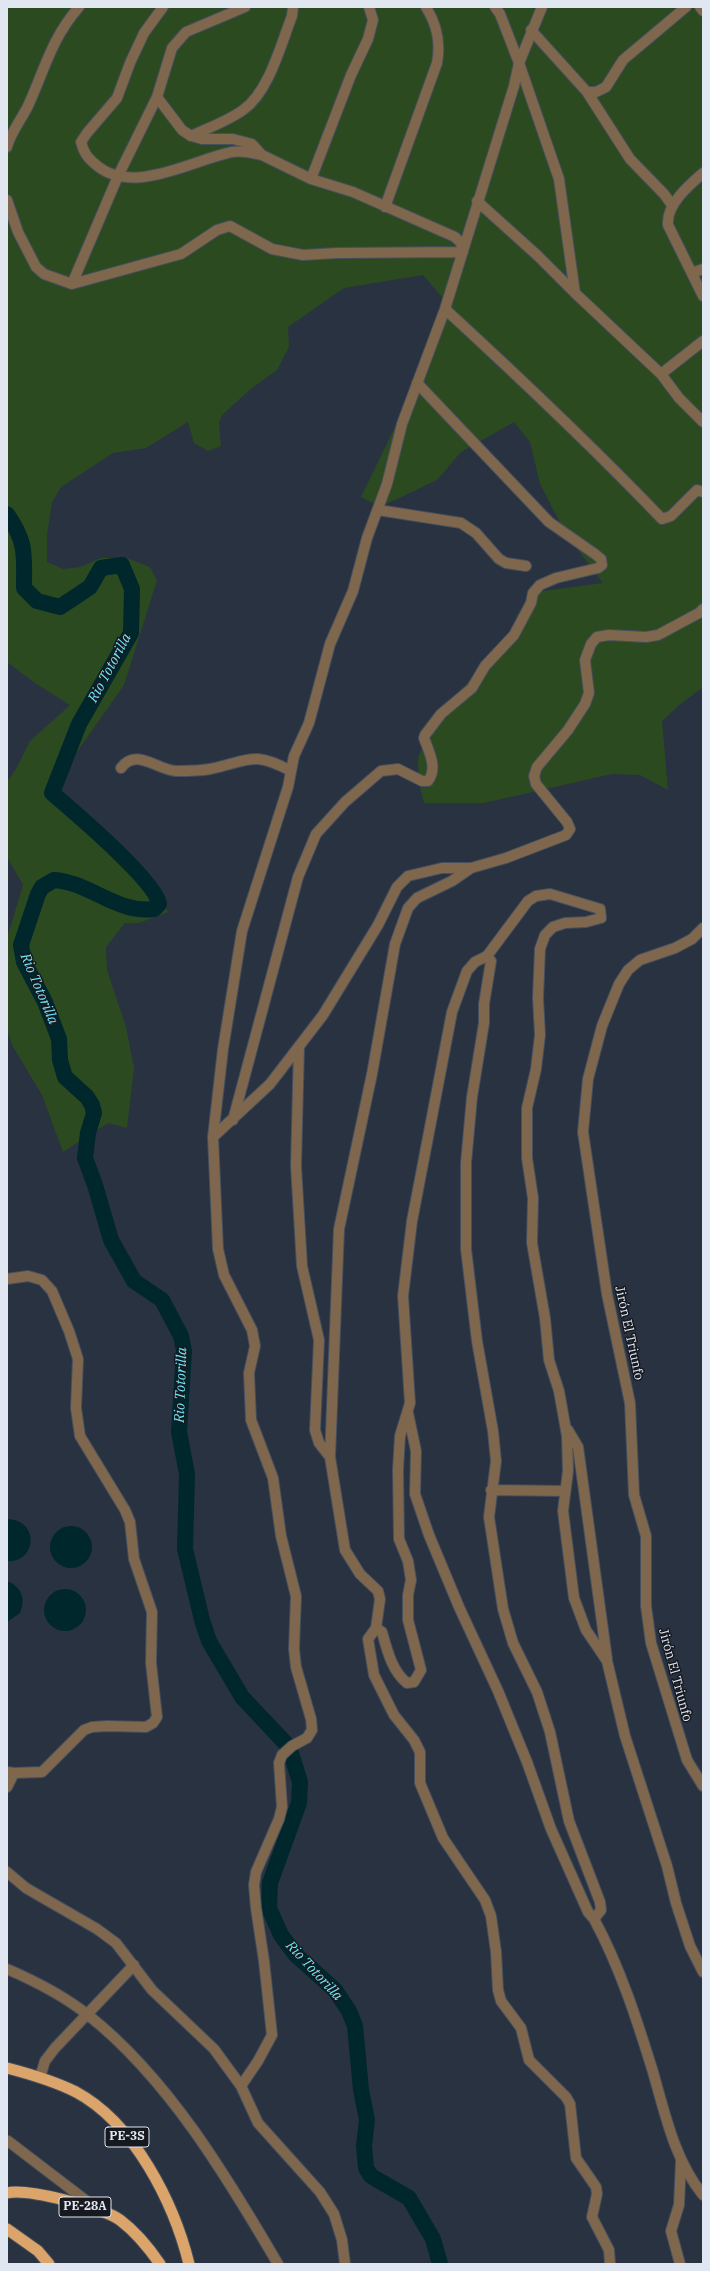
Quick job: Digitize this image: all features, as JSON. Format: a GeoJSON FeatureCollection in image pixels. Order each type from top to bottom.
{"type":"FeatureCollection","features":[{"type":"Feature","properties":{"kind":"highway","name":"PE-3S"},"geometry":{"type":"LineString","coordinates":[[7,2068],[40,2076],[77,2092],[104,2113],[132,2142],[156,2179],[168,2202],[189,2264]]}},
{"type":"Feature","properties":{"kind":"highway","name":"PE-28A"},"geometry":{"type":"LineString","coordinates":[[7,2193],[22,2193],[99,2210],[120,2220],[150,2251]]}},
{"type":"Feature","properties":{"kind":"highway"},"geometry":{"type":"LineString","coordinates":[[7,2229],[38,2251],[49,2264]]}},
{"type":"Feature","properties":{"kind":"highway"},"geometry":{"type":"LineString","coordinates":[[150,2251],[152,2264]]}},
{"type":"Feature","properties":{"kind":"highway"},"geometry":{"type":"LineString","coordinates":[[150,2251],[160,2264]]}},
{"type":"Feature","properties":{"kind":"street"},"geometry":{"type":"LineString","coordinates":[[7,147],[28,105],[50,49],[67,21],[79,7]]}},
{"type":"Feature","properties":{"kind":"street"},"geometry":{"type":"LineString","coordinates":[[163,7],[144,33],[130,62],[117,98],[81,142],[84,154],[102,170],[118,176],[143,177],[175,170],[208,158],[234,151],[262,154]]}},
{"type":"Feature","properties":{"kind":"street"},"geometry":{"type":"LineString","coordinates":[[72,284],[118,176],[157,97],[172,48],[179,38],[186,32],[245,7]]}},
{"type":"Feature","properties":{"kind":"street"},"geometry":{"type":"LineString","coordinates":[[191,136],[243,111],[252,103],[266,83],[292,16],[294,7]]}},
{"type":"Feature","properties":{"kind":"street"},"geometry":{"type":"LineString","coordinates":[[311,179],[351,75],[368,39],[373,20],[369,7]]}},
{"type":"Feature","properties":{"kind":"street"},"geometry":{"type":"LineString","coordinates":[[385,207],[437,63],[440,48],[438,32],[426,7]]}},
{"type":"Feature","properties":{"kind":"street"},"geometry":{"type":"LineString","coordinates":[[495,7],[500,14],[519,63],[559,179],[574,293]]}},
{"type":"Feature","properties":{"kind":"street"},"geometry":{"type":"LineString","coordinates":[[241,2086],[258,2061],[272,2035],[264,1961],[256,1908],[254,1885],[256,1872],[279,1819],[282,1807],[279,1762],[282,1755],[292,1746],[307,1738],[312,1730],[311,1719],[296,1667],[294,1649],[296,1596],[281,1536],[273,1478],[251,1420],[249,1374],[255,1346],[252,1330],[224,1275],[218,1249],[213,1137],[223,1050],[242,931],[291,771],[294,756],[309,723],[330,644],[354,591],[367,538],[387,484],[402,424],[445,309],[477,201],[514,86],[519,63],[531,30],[542,7]]}},
{"type":"Feature","properties":{"kind":"street"},"geometry":{"type":"LineString","coordinates":[[587,92],[596,92],[606,87],[623,60],[686,7]]}},
{"type":"Feature","properties":{"kind":"street"},"geometry":{"type":"LineString","coordinates":[[700,7],[703,11]]}},
{"type":"Feature","properties":{"kind":"street"},"geometry":{"type":"LineString","coordinates":[[531,30],[587,92],[630,159],[664,194],[672,205]]}},
{"type":"Feature","properties":{"kind":"street"},"geometry":{"type":"LineString","coordinates":[[157,97],[182,130],[191,136],[202,139],[232,139],[252,144],[262,154],[311,179],[353,192],[455,238],[460,243],[463,252]]}},
{"type":"Feature","properties":{"kind":"street"},"geometry":{"type":"LineString","coordinates":[[703,173],[672,205],[667,216],[668,226],[703,296]]}},
{"type":"Feature","properties":{"kind":"street"},"geometry":{"type":"LineString","coordinates":[[7,200],[18,232],[36,267],[44,274],[72,284],[181,254],[217,230],[230,226],[272,249],[303,255],[337,253],[463,252]]}},
{"type":"Feature","properties":{"kind":"street"},"geometry":{"type":"LineString","coordinates":[[477,201],[538,256],[574,293],[661,374],[679,398],[703,422]]}},
{"type":"Feature","properties":{"kind":"street"},"geometry":{"type":"LineString","coordinates":[[692,273],[703,269]]}},
{"type":"Feature","properties":{"kind":"street"},"geometry":{"type":"LineString","coordinates":[[445,309],[528,386],[662,519],[671,516],[697,490],[703,492]]}},
{"type":"Feature","properties":{"kind":"street"},"geometry":{"type":"LineString","coordinates":[[661,374],[703,341]]}},
{"type":"Feature","properties":{"kind":"street"},"geometry":{"type":"LineString","coordinates":[[233,1120],[298,877],[316,834],[345,802],[380,771],[398,769],[422,781],[428,781],[432,776],[433,765],[424,738],[425,735],[441,714],[472,688],[489,661],[514,635],[531,603],[533,593],[540,585],[556,578],[598,568],[602,565],[601,559],[595,554],[549,522],[417,383]]}},
{"type":"Feature","properties":{"kind":"street"},"geometry":{"type":"LineString","coordinates":[[378,510],[461,523],[476,533],[499,559],[506,563],[526,566]]}},
{"type":"Feature","properties":{"kind":"street"},"geometry":{"type":"LineString","coordinates":[[610,2264],[609,2250],[592,2217],[597,2194],[596,2187],[576,2158],[570,2104],[566,2097],[529,2060],[521,2028],[501,2001],[498,1990],[496,1952],[491,1916],[485,1900],[443,1838],[420,1783],[420,1752],[414,1740],[394,1715],[374,1675],[368,1639],[376,1628],[380,1599],[378,1591],[360,1574],[345,1550],[330,1457],[339,1229],[372,1074],[395,944],[408,908],[417,898],[452,882],[471,868],[566,835],[570,829],[567,822],[536,784],[534,776],[537,767],[554,749],[583,710],[589,693],[585,660],[591,644],[602,635],[646,637],[658,635],[699,613],[703,609]]}},
{"type":"Feature","properties":{"kind":"street"},"geometry":{"type":"LineString","coordinates":[[121,768],[130,760],[139,759],[175,771],[209,770],[241,760],[253,759],[274,762],[291,771]]}},
{"type":"Feature","properties":{"kind":"street"},"geometry":{"type":"LineString","coordinates":[[213,1137],[270,1084],[323,1015],[378,925],[397,887],[408,876],[442,868],[471,868]]}},
{"type":"Feature","properties":{"kind":"street"},"geometry":{"type":"LineString","coordinates":[[376,1628],[382,1632],[388,1654],[402,1679],[407,1683],[414,1682],[421,1670],[408,1620],[408,1595],[411,1580],[408,1561],[399,1539],[398,1493],[400,1436],[410,1403],[403,1296],[412,1221],[452,1012],[467,971],[475,962],[488,956],[528,901],[536,896],[550,894],[600,909],[601,918],[594,921],[565,923],[554,927],[545,935],[540,949],[538,998],[540,1035],[536,1069],[528,1108],[527,1158],[533,1198],[532,1242],[545,1318],[550,1360],[559,1391],[565,1423],[567,1443],[563,1511],[574,1598],[586,1630],[607,1661]]}},
{"type":"Feature","properties":{"kind":"street","name":"Jirón El Triunfo"},"geometry":{"type":"LineString","coordinates":[[703,928],[692,939],[675,948],[640,960],[628,970],[620,984],[602,1026],[588,1079],[583,1132],[607,1294],[629,1396],[634,1495],[646,1536],[646,1606],[651,1642],[687,1760],[703,1786]]}},
{"type":"Feature","properties":{"kind":"street"},"geometry":{"type":"LineString","coordinates":[[488,956],[491,961],[484,1004],[484,1023],[472,1097],[466,1163],[466,1249],[477,1341],[493,1431],[496,1462],[491,1490],[489,1517],[503,1609],[513,1643],[537,1692],[550,1732],[569,1821],[600,1902],[601,1910],[594,1919]]}},
{"type":"Feature","properties":{"kind":"street"},"geometry":{"type":"LineString","coordinates":[[299,1046],[296,1166],[302,1266],[319,1340],[315,1430],[319,1443],[330,1457]]}},
{"type":"Feature","properties":{"kind":"street"},"geometry":{"type":"LineString","coordinates":[[7,1279],[28,1276],[42,1280],[52,1291],[69,1331],[78,1358],[76,1408],[80,1436],[125,1510],[130,1522],[134,1559],[152,1612],[151,1663],[158,1717],[153,1723],[146,1726],[107,1726],[92,1727],[84,1730],[42,1772],[10,1772],[7,1787]]}},
{"type":"Feature","properties":{"kind":"street"},"geometry":{"type":"LineString","coordinates":[[408,1413],[416,1452],[415,1494],[429,1535],[459,1607],[498,1691],[565,1860],[588,1912],[594,1919],[605,1940],[627,1992],[681,2160],[703,2195]]}},
{"type":"Feature","properties":{"kind":"street"},"geometry":{"type":"LineString","coordinates":[[565,1423],[578,1447],[607,1661],[625,1736],[667,1866],[676,1903],[690,1946],[703,1972]]}},
{"type":"Feature","properties":{"kind":"street"},"geometry":{"type":"LineString","coordinates":[[491,1490],[565,1491]]}},
{"type":"Feature","properties":{"kind":"street"},"geometry":{"type":"LineString","coordinates":[[7,1872],[26,1888],[97,1929],[116,1943],[152,1990],[214,2049],[241,2086],[258,2123],[320,2192],[334,2214],[342,2240],[345,2264]]}},
{"type":"Feature","properties":{"kind":"street"},"geometry":{"type":"LineString","coordinates":[[40,2076],[45,2061],[55,2048],[134,1966]]}},
{"type":"Feature","properties":{"kind":"street"},"geometry":{"type":"LineString","coordinates":[[7,1969],[34,1981],[88,2015],[135,2060],[206,2146],[236,2191],[278,2264]]}},
{"type":"Feature","properties":{"kind":"street"},"geometry":{"type":"LineString","coordinates":[[8,2142],[99,2210]]}},
{"type":"Feature","properties":{"kind":"street"},"geometry":{"type":"LineString","coordinates":[[680,2264],[671,2231],[679,2205],[681,2160]]}},
{"type":"Feature","properties":{"kind":"green space"},"geometry":{"type":"Polygon","coordinates":[[[7,7],[703,7],[703,687],[678,706],[662,721],[668,790],[640,775],[612,774],[484,803],[424,803],[419,783],[418,758],[427,736],[475,673],[508,647],[517,615],[536,592],[603,583],[566,534],[540,484],[530,442],[514,422],[461,452],[437,480],[380,507],[361,497],[429,357],[442,297],[423,275],[344,288],[288,327],[289,347],[277,370],[252,388],[222,415],[219,422],[221,446],[208,451],[194,443],[188,422],[146,448],[113,453],[61,487],[52,502],[47,534],[47,562],[63,569],[80,567],[101,558],[127,558],[150,567],[157,580],[124,685],[62,773],[57,793],[66,809],[79,820],[120,845],[149,879],[168,912],[139,923],[125,923],[106,947],[107,970],[126,1027],[134,1068],[127,1128],[108,1123],[63,1152],[42,1095],[12,1045],[7,1029],[7,938],[23,885],[7,857],[7,782],[16,769],[30,741],[70,705],[35,683],[7,662],[7,7]]]}},
{"type":"Feature","properties":{"kind":"shaded area"},"geometry":{"type":"Polygon","coordinates":[[[7,1519],[18,1521],[25,1526],[30,1534],[31,1542],[29,1549],[24,1556],[17,1560],[7,1561],[7,1519]]]}},
{"type":"Feature","properties":{"kind":"shaded area"},"geometry":{"type":"Polygon","coordinates":[[[67,1526],[75,1526],[86,1532],[92,1543],[92,1551],[86,1562],[75,1568],[67,1568],[56,1562],[50,1551],[50,1543],[56,1532],[67,1526]]]}},
{"type":"Feature","properties":{"kind":"shaded area"},"geometry":{"type":"Polygon","coordinates":[[[7,1581],[19,1590],[23,1603],[20,1613],[7,1622],[7,1581]]]}},
{"type":"Feature","properties":{"kind":"shaded area"},"geometry":{"type":"Polygon","coordinates":[[[61,1589],[69,1589],[80,1595],[86,1606],[86,1614],[80,1625],[69,1631],[61,1631],[50,1625],[44,1614],[44,1606],[50,1595],[61,1589]]]}},
{"type":"Feature","properties":{"kind":"waterway","name":"Rio Totorilla"},"geometry":{"type":"LineString","coordinates":[[7,514],[18,533],[23,549],[24,588],[37,601],[60,607],[90,587],[101,568],[122,565],[132,589],[131,633],[79,724],[52,793],[130,864],[155,894],[159,904],[154,909],[128,907],[115,903],[79,886],[54,880],[42,887],[38,894],[21,945],[24,962],[45,1002],[59,1039],[60,1060],[65,1077],[87,1097],[92,1105],[94,1113],[88,1133],[85,1158],[95,1185],[111,1240],[134,1281],[162,1300],[181,1336],[184,1351],[179,1432],[187,1474],[185,1549],[202,1620],[209,1641],[242,1697],[289,1747]]}},
{"type":"Feature","properties":{"kind":"waterway","name":"Rio Totorilla"},"geometry":{"type":"LineString","coordinates":[[290,1750],[300,1782],[299,1803],[270,1883],[269,1908],[281,1935],[295,1954],[335,1990],[349,2011],[355,2026],[361,2090],[367,2120],[364,2146],[366,2168],[371,2176],[409,2198],[433,2239],[440,2264]]}}]}
